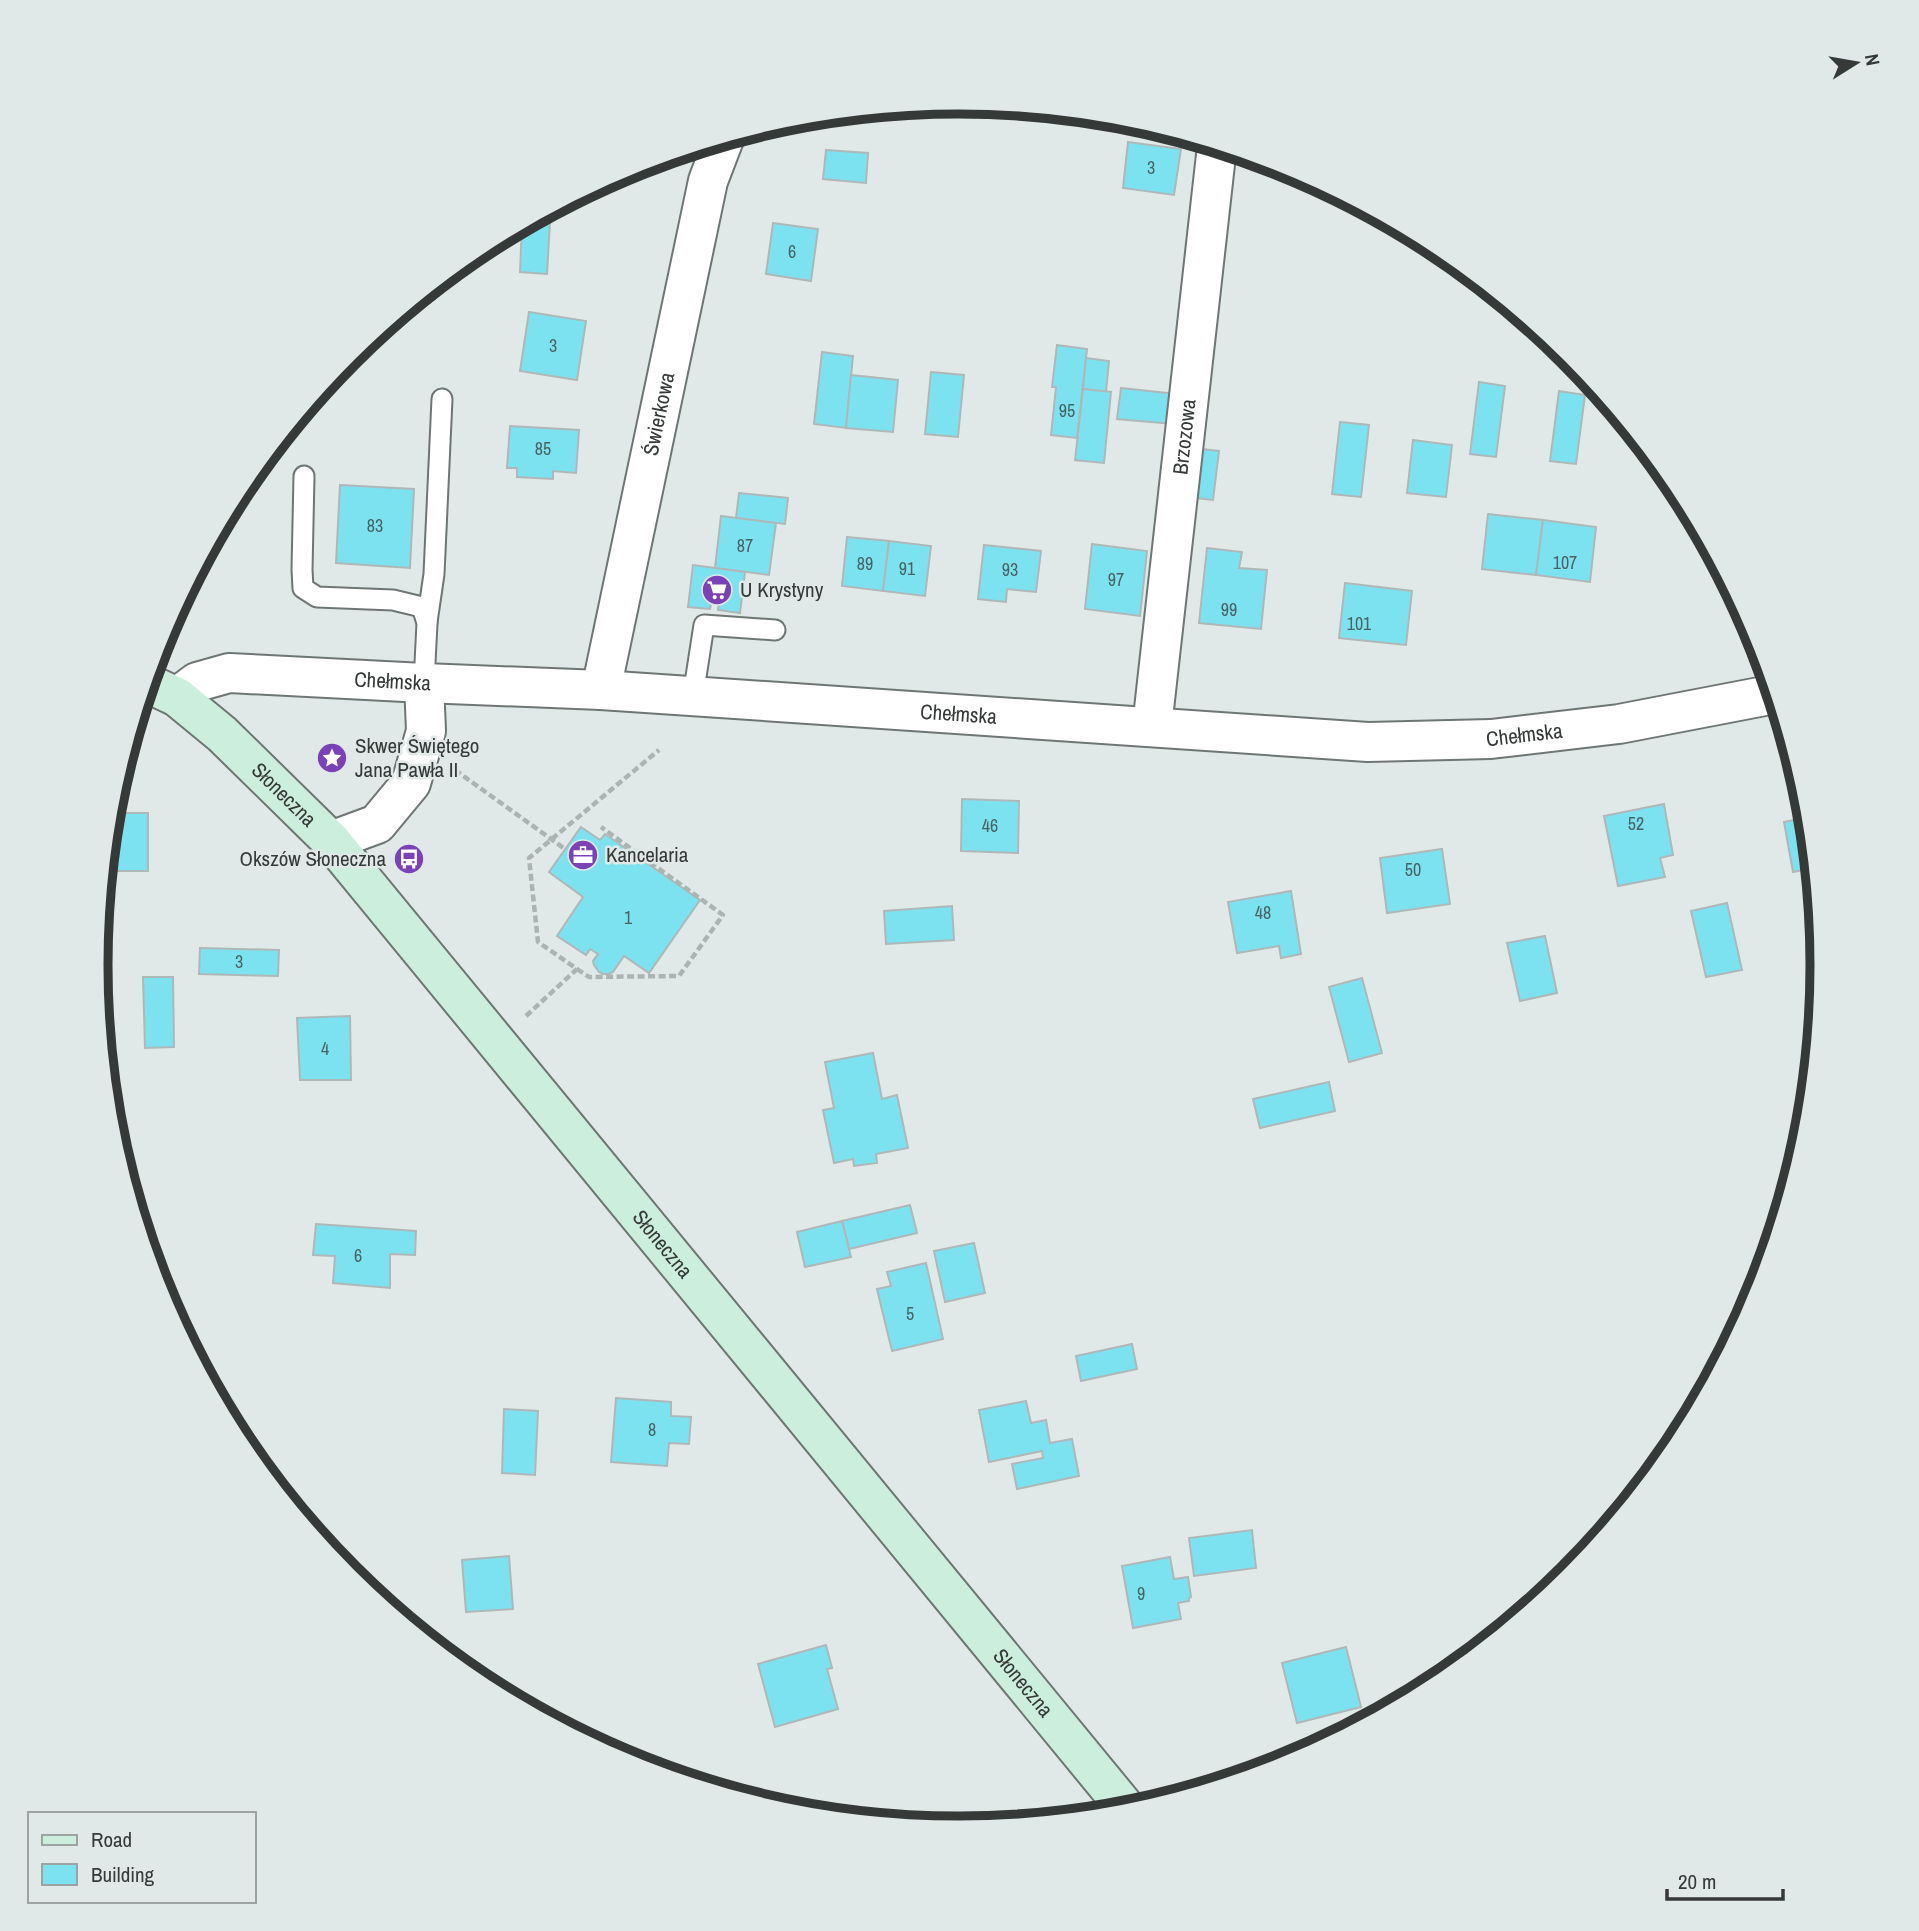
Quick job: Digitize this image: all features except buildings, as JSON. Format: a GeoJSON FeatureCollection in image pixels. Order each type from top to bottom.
{"type":"FeatureCollection","features":[{"type":"Feature","properties":{"kind":"main road","name":"Słoneczna"},"geometry":{"type":"LineString","coordinates":[[162,690],[222,734],[331,841],[1120,1801]]}},
{"type":"Feature","properties":{"kind":"street","name":"Świerkowa"},"geometry":{"type":"LineString","coordinates":[[601,690],[708,181],[720,149]]}},
{"type":"Feature","properties":{"kind":"street","name":"Brzozowa"},"geometry":{"type":"LineString","coordinates":[[1152,727],[1216,155]]}},
{"type":"Feature","properties":{"kind":"street","name":"Chełmska"},"geometry":{"type":"LineString","coordinates":[[162,690],[229,673],[601,690],[1368,742],[1491,739],[1619,724],[1766,696]]}},
{"type":"Feature","properties":{"kind":"street"},"geometry":{"type":"LineString","coordinates":[[331,841],[377,824],[411,783],[426,730],[424,683]]}},
{"type":"Feature","properties":{"kind":"lane"},"geometry":{"type":"LineString","coordinates":[[424,683],[433,575],[442,399]]}},
{"type":"Feature","properties":{"kind":"lane"},"geometry":{"type":"LineString","coordinates":[[304,476],[303,588],[317,597],[394,600],[422,607],[427,623]]}},
{"type":"Feature","properties":{"kind":"lane"},"geometry":{"type":"LineString","coordinates":[[693,696],[704,625],[775,630]]}},
{"type":"Feature","properties":{"kind":"path"},"geometry":{"type":"LineString","coordinates":[[601,827],[723,915],[679,976],[589,977],[538,942],[529,858],[659,750]]}},
{"type":"Feature","properties":{"kind":"path"},"geometry":{"type":"LineString","coordinates":[[453,768],[565,849]]}},
{"type":"Feature","properties":{"kind":"path"},"geometry":{"type":"LineString","coordinates":[[526,1016],[577,969]]}},
{"type":"Feature","properties":{"kind":"place","name":"U Krystyny"},"geometry":{"type":"Point","coordinates":[717,590]}},
{"type":"Feature","properties":{"kind":"place","name":"Skwer Świętego Jana Pawła II"},"geometry":{"type":"Point","coordinates":[332,758]}},
{"type":"Feature","properties":{"kind":"place","name":"Kancelaria"},"geometry":{"type":"Point","coordinates":[583,855]}},
{"type":"Feature","properties":{"kind":"place","name":"Okszów Słoneczna"},"geometry":{"type":"Point","coordinates":[409,859]}}]}
